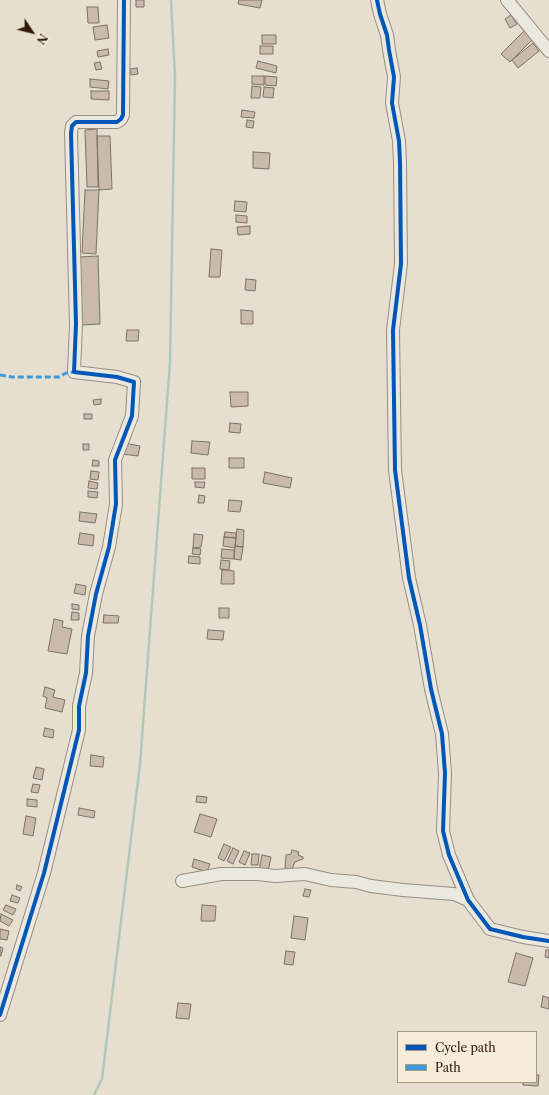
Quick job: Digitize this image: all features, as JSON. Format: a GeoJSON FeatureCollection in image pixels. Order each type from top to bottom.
{"type":"FeatureCollection","features":[{"type":"Feature","properties":{"kind":"street"},"geometry":{"type":"LineString","coordinates":[[0,1015],[44,873],[79,730],[79,706],[86,673],[88,636],[96,594],[109,547],[116,504],[115,460],[132,416],[134,382],[117,377],[74,372],[75,316],[71,132],[72,126],[76,122],[118,122],[123,115],[124,0]]}},
{"type":"Feature","properties":{"kind":"street"},"geometry":{"type":"LineString","coordinates":[[377,0],[387,35],[394,77],[392,103],[399,141],[400,162],[401,264],[393,330],[395,470],[409,578],[420,625],[431,689],[442,734],[445,773],[442,831],[449,855],[468,900],[490,929],[523,937],[549,941]]}},
{"type":"Feature","properties":{"kind":"street"},"geometry":{"type":"LineString","coordinates":[[507,0],[549,52]]}},
{"type":"Feature","properties":{"kind":"street"},"geometry":{"type":"LineString","coordinates":[[182,881],[221,874],[258,874],[275,876],[305,874],[331,880],[356,882],[371,886],[454,894],[468,900]]}},
{"type":"Feature","properties":{"kind":"building"},"geometry":{"type":"Polygon","coordinates":[[[136,0],[144,0],[144,7],[136,7],[136,0]]]}},
{"type":"Feature","properties":{"kind":"building"},"geometry":{"type":"Polygon","coordinates":[[[239,0],[262,0],[260,8],[238,4],[239,0]]]}},
{"type":"Feature","properties":{"kind":"building"},"geometry":{"type":"Polygon","coordinates":[[[87,7],[98,7],[99,23],[88,23],[87,7]]]}},
{"type":"Feature","properties":{"kind":"building"},"geometry":{"type":"Polygon","coordinates":[[[511,15],[517,24],[510,28],[505,19],[511,15]]]}},
{"type":"Feature","properties":{"kind":"building"},"geometry":{"type":"Polygon","coordinates":[[[107,25],[109,38],[95,40],[93,27],[107,25]]]}},
{"type":"Feature","properties":{"kind":"building"},"geometry":{"type":"Polygon","coordinates":[[[524,31],[532,40],[510,62],[501,54],[524,31]]]}},
{"type":"Feature","properties":{"kind":"building"},"geometry":{"type":"Polygon","coordinates":[[[262,35],[276,35],[276,44],[262,44],[262,35]]]}},
{"type":"Feature","properties":{"kind":"building"},"geometry":{"type":"Polygon","coordinates":[[[533,43],[539,51],[518,68],[512,60],[533,43]]]}},
{"type":"Feature","properties":{"kind":"building"},"geometry":{"type":"Polygon","coordinates":[[[260,46],[273,46],[273,54],[260,54],[260,46]]]}},
{"type":"Feature","properties":{"kind":"building"},"geometry":{"type":"Polygon","coordinates":[[[108,49],[109,55],[98,57],[97,51],[108,49]]]}},
{"type":"Feature","properties":{"kind":"building"},"geometry":{"type":"Polygon","coordinates":[[[258,61],[277,66],[276,73],[256,68],[258,61]]]}},
{"type":"Feature","properties":{"kind":"building"},"geometry":{"type":"Polygon","coordinates":[[[100,62],[102,69],[96,70],[94,63],[100,62]]]}},
{"type":"Feature","properties":{"kind":"building"},"geometry":{"type":"Polygon","coordinates":[[[137,68],[138,74],[131,75],[130,69],[137,68]]]}},
{"type":"Feature","properties":{"kind":"building"},"geometry":{"type":"Polygon","coordinates":[[[252,76],[264,76],[264,85],[252,84],[252,76]]]}},
{"type":"Feature","properties":{"kind":"building"},"geometry":{"type":"Polygon","coordinates":[[[265,76],[277,77],[276,86],[265,85],[265,76]]]}},
{"type":"Feature","properties":{"kind":"building"},"geometry":{"type":"Polygon","coordinates":[[[90,79],[109,81],[108,89],[90,87],[90,79]]]}},
{"type":"Feature","properties":{"kind":"building"},"geometry":{"type":"Polygon","coordinates":[[[252,86],[261,87],[260,98],[251,98],[252,86]]]}},
{"type":"Feature","properties":{"kind":"building"},"geometry":{"type":"Polygon","coordinates":[[[264,87],[274,88],[273,98],[263,97],[264,87]]]}},
{"type":"Feature","properties":{"kind":"building"},"geometry":{"type":"Polygon","coordinates":[[[91,91],[109,91],[109,100],[91,99],[91,91]]]}},
{"type":"Feature","properties":{"kind":"building"},"geometry":{"type":"Polygon","coordinates":[[[242,110],[255,112],[254,118],[241,117],[242,110]]]}},
{"type":"Feature","properties":{"kind":"building"},"geometry":{"type":"Polygon","coordinates":[[[247,120],[254,121],[253,128],[246,127],[247,120]]]}},
{"type":"Feature","properties":{"kind":"building"},"geometry":{"type":"Polygon","coordinates":[[[97,129],[98,187],[87,187],[85,130],[97,129]]]}},
{"type":"Feature","properties":{"kind":"building"},"geometry":{"type":"Polygon","coordinates":[[[97,136],[110,136],[112,189],[99,190],[97,136]]]}},
{"type":"Feature","properties":{"kind":"building"},"geometry":{"type":"Polygon","coordinates":[[[253,152],[270,153],[269,169],[253,168],[253,152]]]}},
{"type":"Feature","properties":{"kind":"building"},"geometry":{"type":"Polygon","coordinates":[[[85,190],[99,190],[96,254],[82,253],[85,190]]]}},
{"type":"Feature","properties":{"kind":"building"},"geometry":{"type":"Polygon","coordinates":[[[235,201],[247,202],[246,212],[234,211],[235,201]]]}},
{"type":"Feature","properties":{"kind":"building"},"geometry":{"type":"Polygon","coordinates":[[[236,215],[247,216],[247,223],[236,222],[236,215]]]}},
{"type":"Feature","properties":{"kind":"building"},"geometry":{"type":"Polygon","coordinates":[[[250,226],[250,234],[238,235],[237,227],[250,226]]]}},
{"type":"Feature","properties":{"kind":"building"},"geometry":{"type":"Polygon","coordinates":[[[211,249],[222,250],[220,277],[209,277],[211,249]]]}},
{"type":"Feature","properties":{"kind":"building"},"geometry":{"type":"Polygon","coordinates":[[[98,256],[100,324],[82,325],[80,257],[98,256]]]}},
{"type":"Feature","properties":{"kind":"building"},"geometry":{"type":"Polygon","coordinates":[[[246,279],[256,280],[255,291],[245,290],[246,279]]]}},
{"type":"Feature","properties":{"kind":"building"},"geometry":{"type":"Polygon","coordinates":[[[241,310],[253,311],[253,324],[241,324],[241,310]]]}},
{"type":"Feature","properties":{"kind":"building"},"geometry":{"type":"Polygon","coordinates":[[[127,330],[139,330],[138,341],[126,341],[127,330]]]}},
{"type":"Feature","properties":{"kind":"building"},"geometry":{"type":"Polygon","coordinates":[[[230,392],[248,392],[248,406],[231,407],[230,392]]]}},
{"type":"Feature","properties":{"kind":"building"},"geometry":{"type":"Polygon","coordinates":[[[101,399],[101,404],[94,405],[93,400],[101,399]]]}},
{"type":"Feature","properties":{"kind":"building"},"geometry":{"type":"Polygon","coordinates":[[[84,414],[92,414],[92,419],[84,419],[84,414]]]}},
{"type":"Feature","properties":{"kind":"building"},"geometry":{"type":"Polygon","coordinates":[[[230,423],[241,424],[240,433],[229,432],[230,423]]]}},
{"type":"Feature","properties":{"kind":"building"},"geometry":{"type":"Polygon","coordinates":[[[192,441],[210,442],[208,455],[191,453],[192,441]]]}},
{"type":"Feature","properties":{"kind":"building"},"geometry":{"type":"Polygon","coordinates":[[[124,443],[140,446],[138,456],[122,454],[124,443]]]}},
{"type":"Feature","properties":{"kind":"building"},"geometry":{"type":"Polygon","coordinates":[[[83,444],[89,444],[89,450],[83,450],[83,444]]]}},
{"type":"Feature","properties":{"kind":"building"},"geometry":{"type":"Polygon","coordinates":[[[229,458],[244,458],[244,468],[229,468],[229,458]]]}},
{"type":"Feature","properties":{"kind":"building"},"geometry":{"type":"Polygon","coordinates":[[[93,460],[99,461],[99,466],[92,466],[93,460]]]}},
{"type":"Feature","properties":{"kind":"building"},"geometry":{"type":"Polygon","coordinates":[[[192,468],[205,468],[205,479],[192,479],[192,468]]]}},
{"type":"Feature","properties":{"kind":"building"},"geometry":{"type":"Polygon","coordinates":[[[91,471],[99,472],[98,480],[90,479],[91,471]]]}},
{"type":"Feature","properties":{"kind":"building"},"geometry":{"type":"Polygon","coordinates":[[[265,472],[292,478],[290,488],[263,483],[265,472]]]}},
{"type":"Feature","properties":{"kind":"building"},"geometry":{"type":"Polygon","coordinates":[[[89,481],[98,483],[97,489],[88,488],[89,481]]]}},
{"type":"Feature","properties":{"kind":"building"},"geometry":{"type":"Polygon","coordinates":[[[195,482],[205,482],[204,488],[195,487],[195,482]]]}},
{"type":"Feature","properties":{"kind":"building"},"geometry":{"type":"Polygon","coordinates":[[[88,491],[98,492],[97,498],[88,497],[88,491]]]}},
{"type":"Feature","properties":{"kind":"building"},"geometry":{"type":"Polygon","coordinates":[[[199,495],[205,496],[204,503],[198,503],[199,495]]]}},
{"type":"Feature","properties":{"kind":"building"},"geometry":{"type":"Polygon","coordinates":[[[229,500],[242,501],[240,512],[228,511],[229,500]]]}},
{"type":"Feature","properties":{"kind":"building"},"geometry":{"type":"Polygon","coordinates":[[[80,512],[97,514],[95,523],[79,521],[80,512]]]}},
{"type":"Feature","properties":{"kind":"building"},"geometry":{"type":"Polygon","coordinates":[[[237,529],[244,530],[243,547],[235,546],[237,529]]]}},
{"type":"Feature","properties":{"kind":"building"},"geometry":{"type":"Polygon","coordinates":[[[225,532],[236,533],[236,538],[224,537],[225,532]]]}},
{"type":"Feature","properties":{"kind":"building"},"geometry":{"type":"Polygon","coordinates":[[[80,533],[94,535],[93,546],[78,544],[80,533]]]}},
{"type":"Feature","properties":{"kind":"building"},"geometry":{"type":"Polygon","coordinates":[[[194,534],[203,535],[201,547],[193,548],[194,534]]]}},
{"type":"Feature","properties":{"kind":"building"},"geometry":{"type":"Polygon","coordinates":[[[224,537],[236,538],[235,548],[223,546],[224,537]]]}},
{"type":"Feature","properties":{"kind":"building"},"geometry":{"type":"Polygon","coordinates":[[[235,546],[243,547],[241,560],[234,559],[235,546]]]}},
{"type":"Feature","properties":{"kind":"building"},"geometry":{"type":"Polygon","coordinates":[[[193,548],[201,549],[200,555],[192,554],[193,548]]]}},
{"type":"Feature","properties":{"kind":"building"},"geometry":{"type":"Polygon","coordinates":[[[222,549],[234,550],[234,559],[221,558],[222,549]]]}},
{"type":"Feature","properties":{"kind":"building"},"geometry":{"type":"Polygon","coordinates":[[[189,556],[200,557],[200,564],[188,563],[189,556]]]}},
{"type":"Feature","properties":{"kind":"building"},"geometry":{"type":"Polygon","coordinates":[[[221,560],[230,561],[229,570],[220,569],[221,560]]]}},
{"type":"Feature","properties":{"kind":"building"},"geometry":{"type":"Polygon","coordinates":[[[222,570],[234,571],[234,584],[221,584],[222,570]]]}},
{"type":"Feature","properties":{"kind":"building"},"geometry":{"type":"Polygon","coordinates":[[[76,584],[86,586],[85,595],[74,593],[76,584]]]}},
{"type":"Feature","properties":{"kind":"building"},"geometry":{"type":"Polygon","coordinates":[[[72,604],[79,605],[79,610],[72,609],[72,604]]]}},
{"type":"Feature","properties":{"kind":"building"},"geometry":{"type":"Polygon","coordinates":[[[219,608],[229,608],[229,618],[219,618],[219,608]]]}},
{"type":"Feature","properties":{"kind":"building"},"geometry":{"type":"Polygon","coordinates":[[[72,612],[79,613],[79,620],[71,620],[72,612]]]}},
{"type":"Feature","properties":{"kind":"building"},"geometry":{"type":"Polygon","coordinates":[[[104,615],[119,616],[118,623],[103,623],[104,615]]]}},
{"type":"Feature","properties":{"kind":"building"},"geometry":{"type":"Polygon","coordinates":[[[54,619],[63,621],[62,627],[72,629],[67,654],[48,651],[54,619]]]}},
{"type":"Feature","properties":{"kind":"building"},"geometry":{"type":"Polygon","coordinates":[[[208,630],[224,631],[223,640],[207,639],[208,630]]]}},
{"type":"Feature","properties":{"kind":"building"},"geometry":{"type":"Polygon","coordinates":[[[45,687],[55,690],[53,697],[65,700],[62,712],[45,708],[47,698],[43,696],[45,687]]]}},
{"type":"Feature","properties":{"kind":"building"},"geometry":{"type":"Polygon","coordinates":[[[45,728],[54,730],[53,738],[43,736],[45,728]]]}},
{"type":"Feature","properties":{"kind":"building"},"geometry":{"type":"Polygon","coordinates":[[[91,755],[104,757],[103,767],[90,766],[91,755]]]}},
{"type":"Feature","properties":{"kind":"building"},"geometry":{"type":"Polygon","coordinates":[[[36,767],[44,769],[42,780],[33,778],[36,767]]]}},
{"type":"Feature","properties":{"kind":"building"},"geometry":{"type":"Polygon","coordinates":[[[33,784],[40,785],[38,793],[31,792],[33,784]]]}},
{"type":"Feature","properties":{"kind":"building"},"geometry":{"type":"Polygon","coordinates":[[[197,796],[207,797],[206,803],[196,802],[197,796]]]}},
{"type":"Feature","properties":{"kind":"building"},"geometry":{"type":"Polygon","coordinates":[[[27,799],[37,800],[37,807],[27,806],[27,799]]]}},
{"type":"Feature","properties":{"kind":"building"},"geometry":{"type":"Polygon","coordinates":[[[79,808],[95,811],[94,818],[78,815],[79,808]]]}},
{"type":"Feature","properties":{"kind":"building"},"geometry":{"type":"Polygon","coordinates":[[[200,814],[217,819],[211,837],[194,832],[200,814]]]}},
{"type":"Feature","properties":{"kind":"building"},"geometry":{"type":"Polygon","coordinates":[[[26,816],[36,818],[33,836],[23,834],[26,816]]]}},
{"type":"Feature","properties":{"kind":"building"},"geometry":{"type":"Polygon","coordinates":[[[224,844],[231,847],[224,861],[218,858],[224,844]]]}},
{"type":"Feature","properties":{"kind":"building"},"geometry":{"type":"Polygon","coordinates":[[[233,848],[239,851],[233,864],[227,861],[233,848]]]}},
{"type":"Feature","properties":{"kind":"building"},"geometry":{"type":"Polygon","coordinates":[[[292,850],[299,852],[298,855],[303,857],[303,859],[295,862],[292,869],[285,868],[286,855],[291,854],[292,850]]]}},
{"type":"Feature","properties":{"kind":"building"},"geometry":{"type":"Polygon","coordinates":[[[244,851],[250,853],[245,865],[239,862],[244,851]]]}},
{"type":"Feature","properties":{"kind":"building"},"geometry":{"type":"Polygon","coordinates":[[[252,854],[259,854],[258,865],[251,865],[252,854]]]}},
{"type":"Feature","properties":{"kind":"building"},"geometry":{"type":"Polygon","coordinates":[[[262,855],[271,857],[268,872],[259,870],[262,855]]]}},
{"type":"Feature","properties":{"kind":"building"},"geometry":{"type":"Polygon","coordinates":[[[194,859],[210,864],[207,872],[192,867],[194,859]]]}},
{"type":"Feature","properties":{"kind":"building"},"geometry":{"type":"Polygon","coordinates":[[[17,885],[22,887],[20,891],[16,889],[17,885]]]}},
{"type":"Feature","properties":{"kind":"building"},"geometry":{"type":"Polygon","coordinates":[[[305,889],[311,890],[309,897],[303,896],[305,889]]]}},
{"type":"Feature","properties":{"kind":"building"},"geometry":{"type":"Polygon","coordinates":[[[12,895],[20,898],[18,903],[10,901],[12,895]]]}},
{"type":"Feature","properties":{"kind":"building"},"geometry":{"type":"Polygon","coordinates":[[[6,905],[16,909],[13,915],[3,910],[6,905]]]}},
{"type":"Feature","properties":{"kind":"building"},"geometry":{"type":"Polygon","coordinates":[[[202,905],[216,906],[215,921],[201,921],[202,905]]]}},
{"type":"Feature","properties":{"kind":"building"},"geometry":{"type":"Polygon","coordinates":[[[1,914],[13,920],[9,926],[0,921],[1,914]]]}},
{"type":"Feature","properties":{"kind":"building"},"geometry":{"type":"Polygon","coordinates":[[[294,916],[308,918],[305,940],[291,938],[294,916]]]}},
{"type":"Feature","properties":{"kind":"building"},"geometry":{"type":"Polygon","coordinates":[[[0,929],[9,931],[7,940],[0,939],[0,929]]]}},
{"type":"Feature","properties":{"kind":"building"},"geometry":{"type":"Polygon","coordinates":[[[0,947],[3,948],[1,956],[0,956],[0,947]]]}},
{"type":"Feature","properties":{"kind":"building"},"geometry":{"type":"Polygon","coordinates":[[[546,950],[549,950],[549,958],[545,957],[546,950]]]}},
{"type":"Feature","properties":{"kind":"building"},"geometry":{"type":"Polygon","coordinates":[[[286,951],[295,952],[293,965],[284,964],[286,951]]]}},
{"type":"Feature","properties":{"kind":"building"},"geometry":{"type":"Polygon","coordinates":[[[516,953],[533,958],[525,986],[508,982],[516,953]]]}},
{"type":"Feature","properties":{"kind":"building"},"geometry":{"type":"Polygon","coordinates":[[[543,996],[549,998],[549,1009],[541,1007],[543,996]]]}},
{"type":"Feature","properties":{"kind":"building"},"geometry":{"type":"Polygon","coordinates":[[[178,1003],[191,1004],[189,1019],[176,1018],[178,1003]]]}},
{"type":"Feature","properties":{"kind":"building"},"geometry":{"type":"Polygon","coordinates":[[[537,1075],[539,1075],[538,1086],[523,1085],[523,1083],[537,1083],[537,1075]]]}},
{"type":"Feature","properties":{"kind":"waterway"},"geometry":{"type":"LineString","coordinates":[[94,1095],[102,1079],[140,764],[170,362],[175,76],[171,0]]}},
{"type":"Feature","properties":{"kind":"marked path"},"geometry":{"type":"LineString","coordinates":[[0,375],[12,377],[59,377],[66,373],[74,372]]}},
{"type":"Feature","properties":{"kind":"cycle path"},"geometry":{"type":"LineString","coordinates":[[0,1015],[44,873],[79,730],[79,706],[86,673],[88,636],[96,594],[109,547],[116,504],[115,460],[132,416],[134,382],[117,377],[74,372],[76,324],[71,133],[72,126],[76,122],[117,122],[123,115],[124,0]]}},
{"type":"Feature","properties":{"kind":"cycle path"},"geometry":{"type":"LineString","coordinates":[[377,0],[387,35],[394,77],[392,103],[399,141],[400,162],[401,264],[393,330],[395,470],[409,578],[420,625],[431,689],[442,734],[445,773],[443,831],[449,855],[468,900],[490,929],[523,937],[549,941]]}}]}
